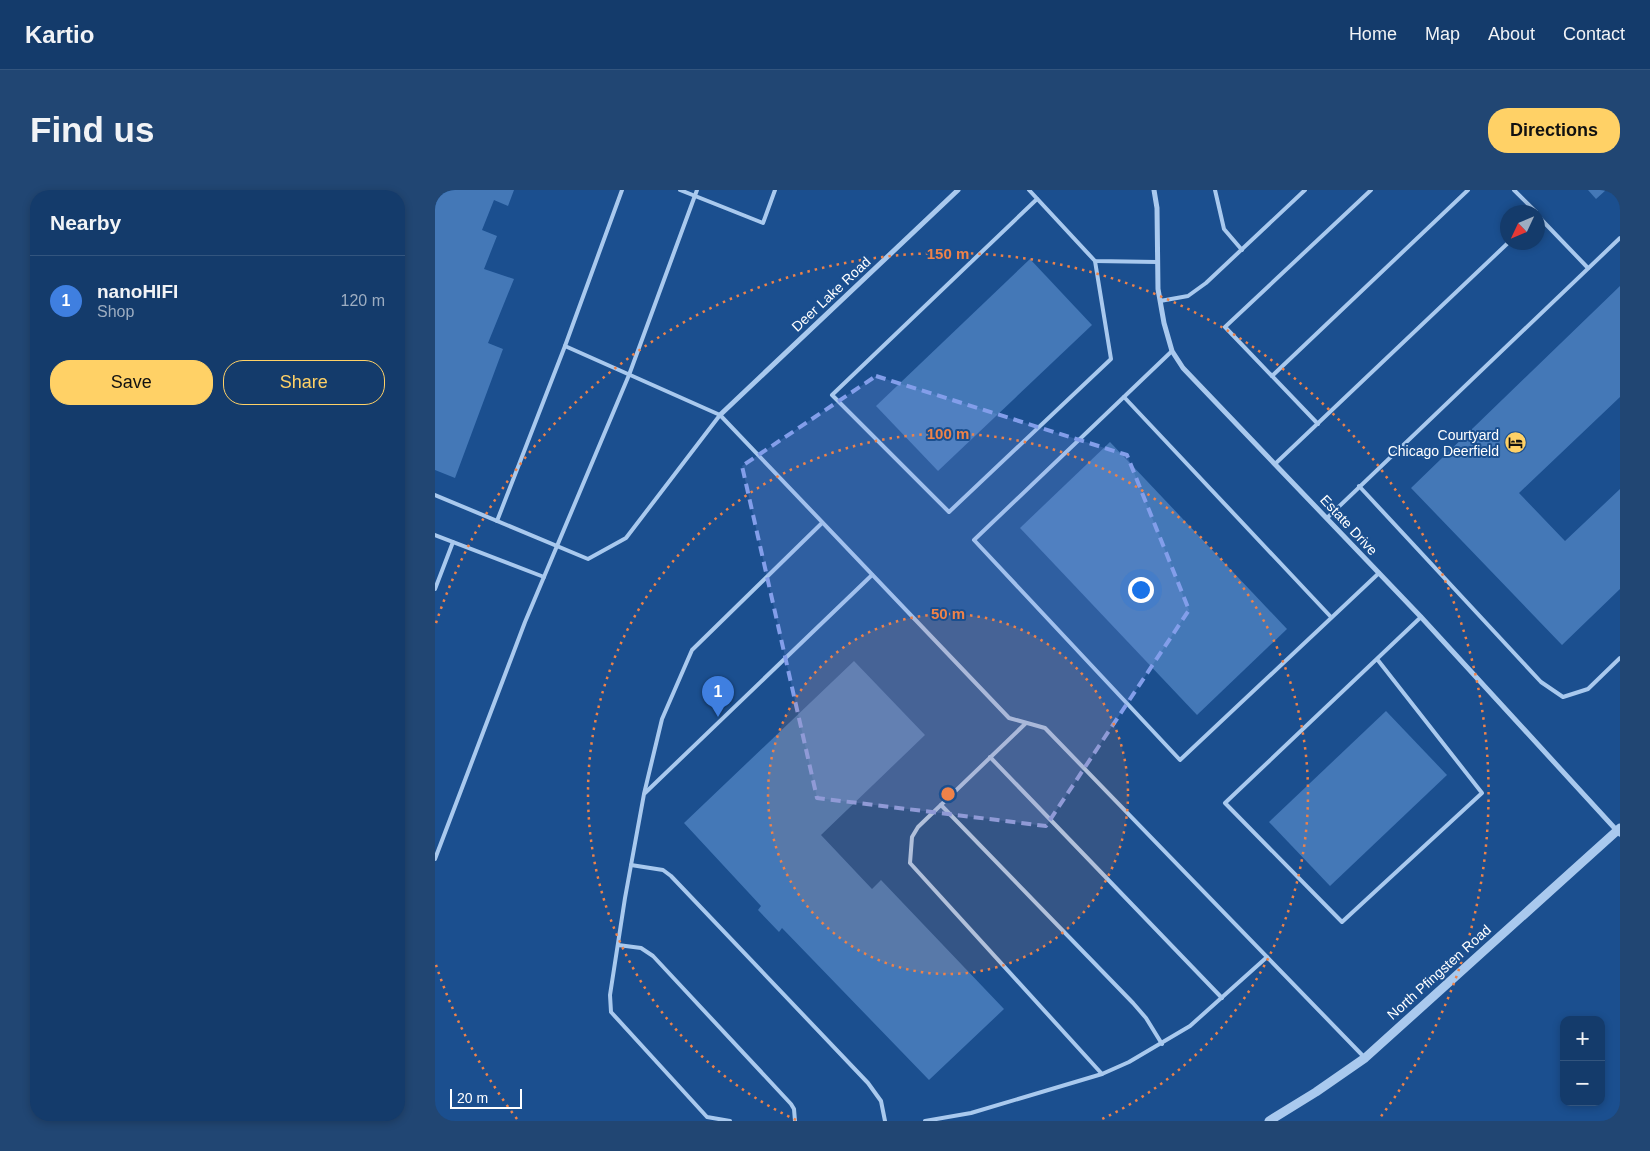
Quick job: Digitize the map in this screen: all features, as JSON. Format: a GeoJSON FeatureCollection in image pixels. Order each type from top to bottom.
{"type":"FeatureCollection","features":[{"type":"Feature","properties":{"kind":"street","name":"Deer Lake Road"},"geometry":{"type":"LineString","coordinates":[[720,415],[958,190]]}},
{"type":"Feature","properties":{"kind":"street","name":"Estate Drive"},"geometry":{"type":"LineString","coordinates":[[1154,190],[1157,208],[1157,262],[1160,301],[1172,351],[1183,368],[1421,617],[1619,829]]}},
{"type":"Feature","properties":{"kind":"street","name":"North Pfingsten Road"},"geometry":{"type":"LineString","coordinates":[[1269,1121],[1365,1058],[1619,829]]}},
{"type":"Feature","properties":{"kind":"lane"},"geometry":{"type":"LineString","coordinates":[[497,521],[565,346],[622,190]]}},
{"type":"Feature","properties":{"kind":"lane"},"geometry":{"type":"LineString","coordinates":[[681,190],[763,223],[775,190]]}},
{"type":"Feature","properties":{"kind":"lane"},"geometry":{"type":"LineString","coordinates":[[435,859],[544,577],[629,375],[697,190]]}},
{"type":"Feature","properties":{"kind":"lane"},"geometry":{"type":"LineString","coordinates":[[1029,190],[1095,261],[1111,359],[949,512],[832,394],[1037,199]]}},
{"type":"Feature","properties":{"kind":"lane"},"geometry":{"type":"LineString","coordinates":[[1215,190],[1224,229],[1241,250]]}},
{"type":"Feature","properties":{"kind":"lane"},"geometry":{"type":"LineString","coordinates":[[1160,301],[1188,296],[1206,283],[1305,190]]}},
{"type":"Feature","properties":{"kind":"lane"},"geometry":{"type":"LineString","coordinates":[[1318,424],[1225,327],[1371,190]]}},
{"type":"Feature","properties":{"kind":"lane"},"geometry":{"type":"LineString","coordinates":[[1272,376],[1468,190]]}},
{"type":"Feature","properties":{"kind":"lane"},"geometry":{"type":"LineString","coordinates":[[1514,190],[1528,205]]}},
{"type":"Feature","properties":{"kind":"lane"},"geometry":{"type":"LineString","coordinates":[[1545,222],[1588,268]]}},
{"type":"Feature","properties":{"kind":"lane"},"geometry":{"type":"LineString","coordinates":[[1327,518],[1620,238]]}},
{"type":"Feature","properties":{"kind":"lane"},"geometry":{"type":"LineString","coordinates":[[1275,464],[1501,250]]}},
{"type":"Feature","properties":{"kind":"lane"},"geometry":{"type":"LineString","coordinates":[[1095,261],[1157,262]]}},
{"type":"Feature","properties":{"kind":"lane"},"geometry":{"type":"LineString","coordinates":[[565,346],[720,415],[1009,718],[1045,728],[1365,1058]]}},
{"type":"Feature","properties":{"kind":"lane"},"geometry":{"type":"LineString","coordinates":[[1172,351],[974,540],[1180,760],[1379,573]]}},
{"type":"Feature","properties":{"kind":"lane"},"geometry":{"type":"LineString","coordinates":[[1124,397],[1331,617]]}},
{"type":"Feature","properties":{"kind":"lane"},"geometry":{"type":"LineString","coordinates":[[435,495],[588,559],[626,538],[720,415]]}},
{"type":"Feature","properties":{"kind":"lane"},"geometry":{"type":"LineString","coordinates":[[1359,486],[1541,682],[1556,692],[1563,696],[1588,689],[1620,658]]}},
{"type":"Feature","properties":{"kind":"lane"},"geometry":{"type":"LineString","coordinates":[[730,1121],[707,1117],[611,1012],[610,995],[644,794],[662,719],[692,650],[823,523]]}},
{"type":"Feature","properties":{"kind":"lane"},"geometry":{"type":"LineString","coordinates":[[435,535],[544,577]]}},
{"type":"Feature","properties":{"kind":"lane"},"geometry":{"type":"LineString","coordinates":[[435,589],[453,542]]}},
{"type":"Feature","properties":{"kind":"lane"},"geometry":{"type":"LineString","coordinates":[[644,794],[872,575]]}},
{"type":"Feature","properties":{"kind":"lane"},"geometry":{"type":"LineString","coordinates":[[1377,660],[1482,793],[1342,922],[1225,803],[1421,617]]}},
{"type":"Feature","properties":{"kind":"lane"},"geometry":{"type":"LineString","coordinates":[[1026,723],[918,827],[913,837],[910,863],[1102,1074]]}},
{"type":"Feature","properties":{"kind":"lane"},"geometry":{"type":"LineString","coordinates":[[990,758],[1222,998]]}},
{"type":"Feature","properties":{"kind":"lane"},"geometry":{"type":"LineString","coordinates":[[941,805],[1133,1003],[1146,1018],[1162,1044]]}},
{"type":"Feature","properties":{"kind":"lane"},"geometry":{"type":"LineString","coordinates":[[631,865],[663,870],[671,876],[868,1083],[881,1101],[885,1121]]}},
{"type":"Feature","properties":{"kind":"lane"},"geometry":{"type":"LineString","coordinates":[[618,945],[641,948],[653,956],[791,1104],[794,1109],[795,1121]]}},
{"type":"Feature","properties":{"kind":"lane"},"geometry":{"type":"LineString","coordinates":[[925,1121],[971,1113],[1102,1074],[1162,1044],[1190,1026],[1267,958]]}},
{"type":"Feature","properties":{"kind":"highlighted area"},"geometry":{"type":"Polygon","coordinates":[[[876,376],[1127,455],[1189,610],[1046,826],[817,798],[742,466],[876,376]]]}},
{"type":"Feature","properties":{"kind":"building"},"geometry":{"type":"Polygon","coordinates":[[[435,190],[514,190],[508,206],[494,200],[482,230],[497,236],[484,269],[514,279],[488,343],[503,349],[455,478],[435,470],[435,190]]]}},
{"type":"Feature","properties":{"kind":"building"},"geometry":{"type":"Polygon","coordinates":[[[1588,190],[1606,190],[1596,199],[1588,190]]]}},
{"type":"Feature","properties":{"kind":"building"},"geometry":{"type":"Polygon","coordinates":[[[1030,259],[1092,325],[938,471],[876,406],[1030,259]]]}},
{"type":"Feature","properties":{"kind":"building","name":"Courtyard Chicago Deerfield"},"geometry":{"type":"Polygon","coordinates":[[[1620,286],[1620,397],[1519,493],[1565,541],[1620,489],[1620,589],[1562,645],[1411,488],[1620,286]]]}},
{"type":"Feature","properties":{"kind":"building"},"geometry":{"type":"Polygon","coordinates":[[[1110,442],[1287,629],[1197,715],[1020,528],[1110,442]]]}},
{"type":"Feature","properties":{"kind":"building"},"geometry":{"type":"Polygon","coordinates":[[[854,661],[925,735],[821,835],[872,889],[881,880],[1004,1009],[929,1080],[782,928],[779,932],[758,910],[761,906],[684,823],[854,661]]]}},
{"type":"Feature","properties":{"kind":"building"},"geometry":{"type":"Polygon","coordinates":[[[1386,711],[1447,775],[1330,886],[1269,822],[1386,711]]]}},
{"type":"Feature","properties":{"kind":"place","name":"Courtyard Chicago Deerfield"},"geometry":{"type":"Point","coordinates":[1515,443]}},
{"type":"Feature","properties":{"kind":"place","name":"nanoHIFI"},"geometry":{"type":"Point","coordinates":[718,717]}}]}
